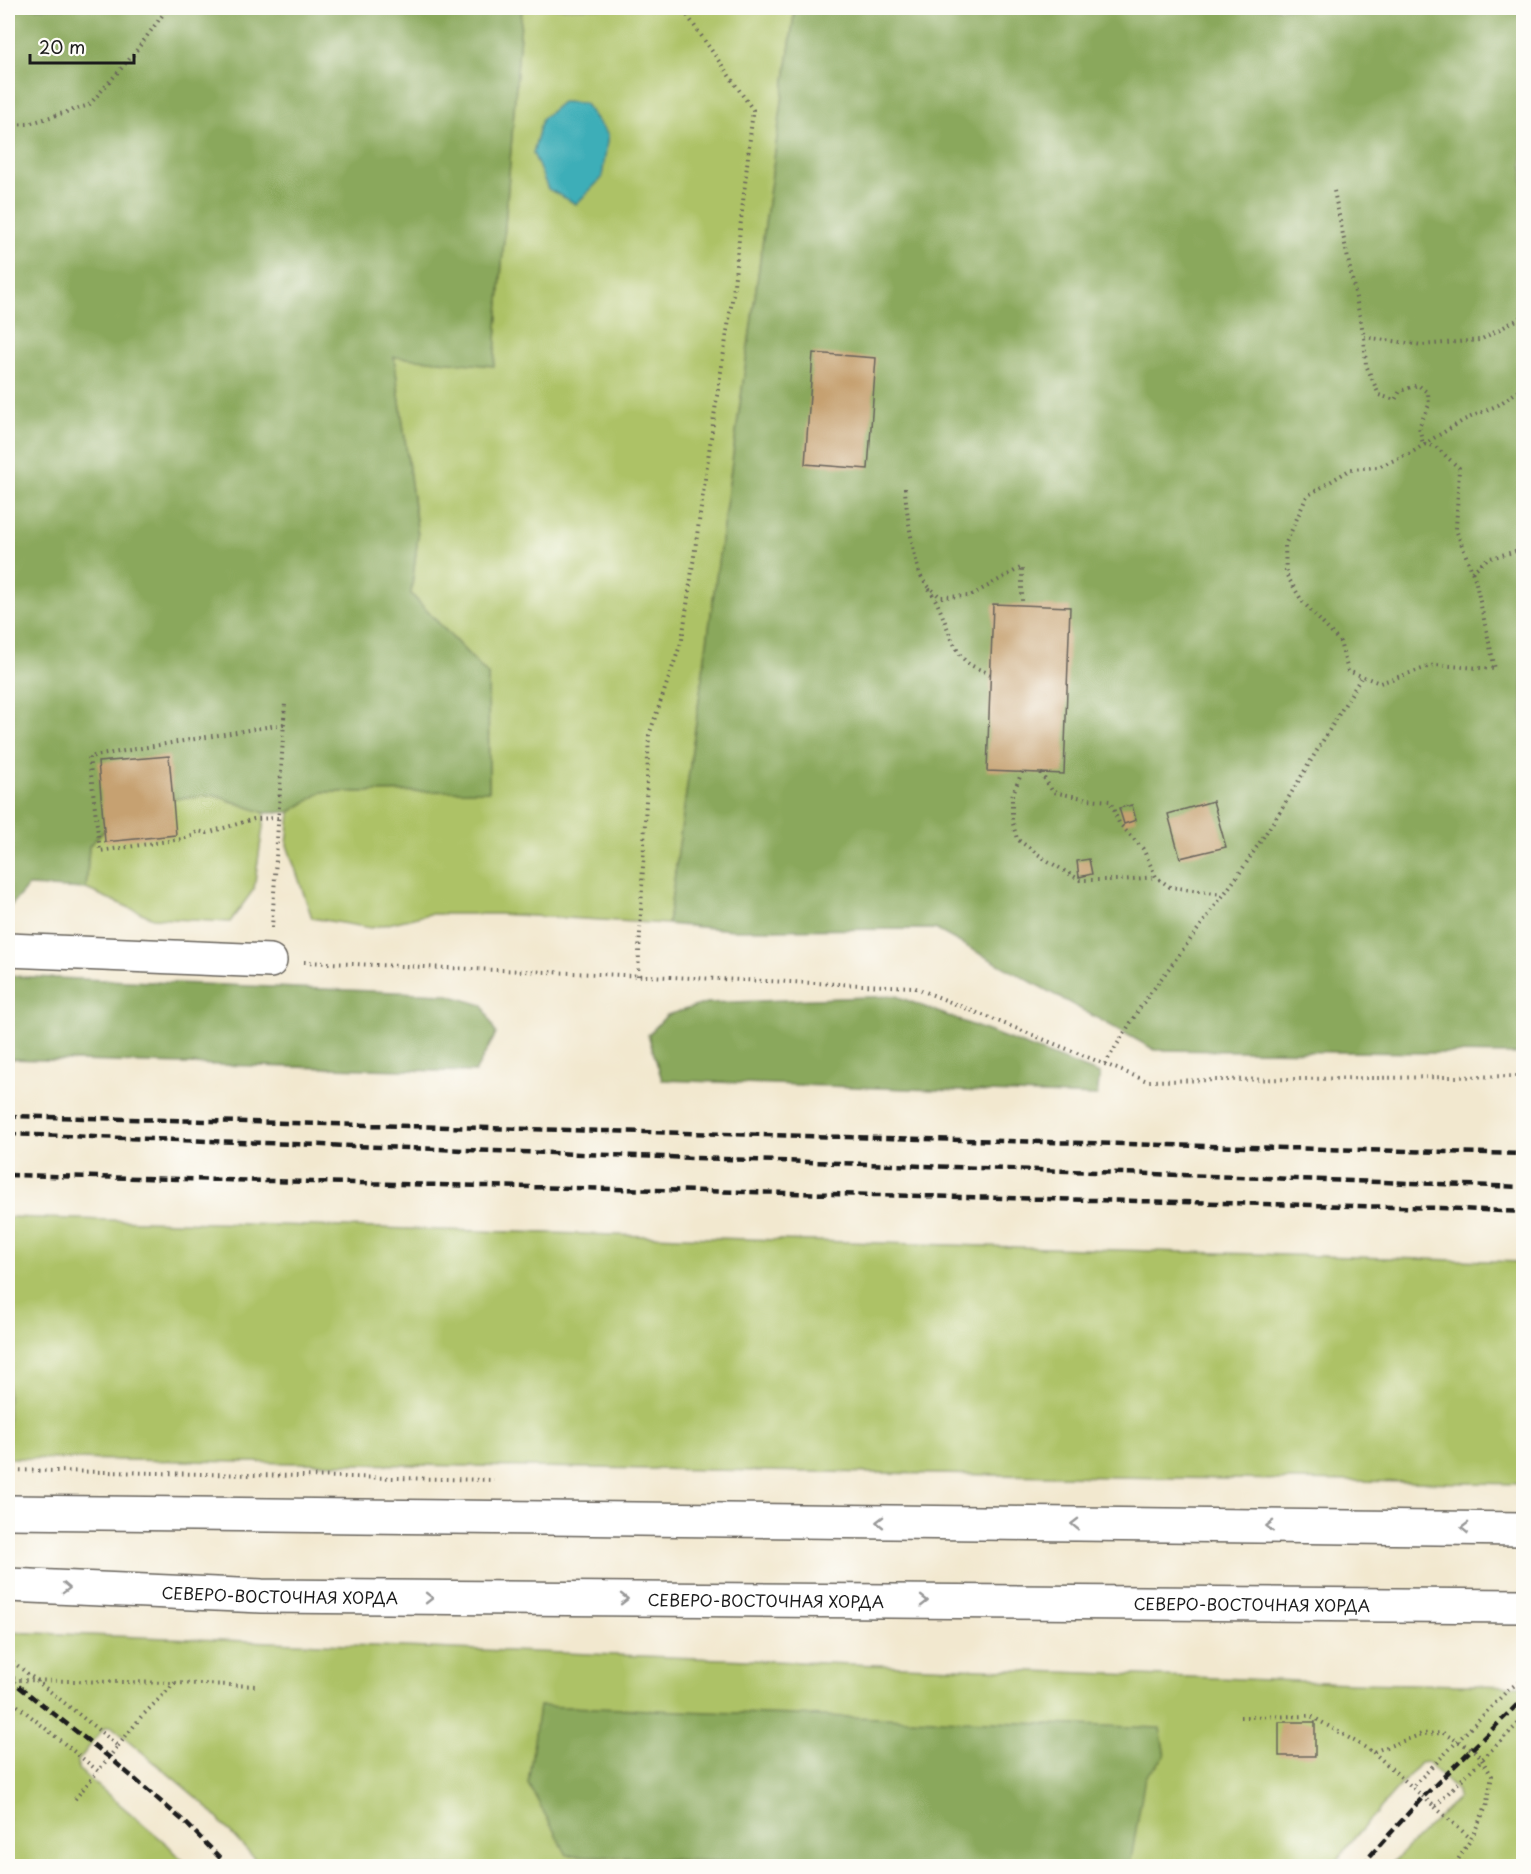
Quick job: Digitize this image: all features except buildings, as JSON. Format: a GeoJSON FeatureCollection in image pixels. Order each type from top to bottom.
{"type":"FeatureCollection","features":[{"type":"Feature","properties":{"kind":"main road"},"geometry":{"type":"LineString","coordinates":[[8,950],[270,961]]}},
{"type":"Feature","properties":{"kind":"main road"},"geometry":{"type":"LineString","coordinates":[[8,1512],[1524,1529]]}},
{"type":"Feature","properties":{"kind":"main road","name":"СЕВЕРО-ВОСТОЧНАЯ ХОРДА"},"geometry":{"type":"LineString","coordinates":[[8,1585],[262,1596],[1524,1606]]}},
{"type":"Feature","properties":{"kind":"path"},"geometry":{"type":"LineString","coordinates":[[8,10],[15,8]]}},
{"type":"Feature","properties":{"kind":"path"},"geometry":{"type":"LineString","coordinates":[[153,8],[169,8]]}},
{"type":"Feature","properties":{"kind":"path"},"geometry":{"type":"LineString","coordinates":[[8,125],[28,124],[89,105],[133,55],[169,8]]}},
{"type":"Feature","properties":{"kind":"path"},"geometry":{"type":"LineString","coordinates":[[638,976],[649,735],[682,640],[733,294],[753,110],[682,8]]}},
{"type":"Feature","properties":{"kind":"path"},"geometry":{"type":"LineString","coordinates":[[1334,191],[1364,337],[1366,366],[1379,394],[1395,400],[1400,391],[1418,385],[1428,393],[1429,405],[1419,427],[1423,444],[1435,446],[1459,468],[1456,530],[1472,572],[1495,669],[1434,665],[1380,683],[1348,671],[1340,642],[1302,601],[1286,574],[1285,545],[1307,496],[1351,469],[1378,467],[1412,453],[1464,420],[1498,405],[1524,387]]}},
{"type":"Feature","properties":{"kind":"path"},"geometry":{"type":"LineString","coordinates":[[1364,337],[1422,345],[1480,340],[1524,316]]}},
{"type":"Feature","properties":{"kind":"path"},"geometry":{"type":"LineString","coordinates":[[905,488],[905,505],[916,565],[922,579],[938,601],[954,648],[968,663],[990,674]]}},
{"type":"Feature","properties":{"kind":"path"},"geometry":{"type":"LineString","coordinates":[[1472,572],[1487,559],[1524,549]]}},
{"type":"Feature","properties":{"kind":"path"},"geometry":{"type":"LineString","coordinates":[[922,579],[940,597],[970,596],[1022,567],[1022,606]]}},
{"type":"Feature","properties":{"kind":"path"},"geometry":{"type":"LineString","coordinates":[[1105,1064],[1141,1006],[1239,874],[1281,810],[1362,676]]}},
{"type":"Feature","properties":{"kind":"path"},"geometry":{"type":"LineString","coordinates":[[285,703],[270,961],[913,987],[1146,1081],[1524,1076]]}},
{"type":"Feature","properties":{"kind":"path"},"geometry":{"type":"LineString","coordinates":[[278,818],[254,819],[207,833],[198,831],[182,839],[100,851],[89,757],[284,724]]}},
{"type":"Feature","properties":{"kind":"path"},"geometry":{"type":"LineString","coordinates":[[1022,772],[1012,796],[1012,820],[1017,839],[1080,880],[1156,877]]}},
{"type":"Feature","properties":{"kind":"path"},"geometry":{"type":"LineString","coordinates":[[1041,773],[1053,792],[1110,801],[1119,823],[1143,849],[1156,877],[1170,887],[1223,894]]}},
{"type":"Feature","properties":{"kind":"path"},"geometry":{"type":"LineString","coordinates":[[8,1658],[118,1746]]}},
{"type":"Feature","properties":{"kind":"path"},"geometry":{"type":"LineString","coordinates":[[8,1676],[18,1680],[258,1686]]}},
{"type":"Feature","properties":{"kind":"path"},"geometry":{"type":"LineString","coordinates":[[1412,1787],[1507,1691],[1524,1678]]}},
{"type":"Feature","properties":{"kind":"path"},"geometry":{"type":"LineString","coordinates":[[75,1800],[141,1717],[175,1683]]}},
{"type":"Feature","properties":{"kind":"path"},"geometry":{"type":"LineString","coordinates":[[8,1698],[98,1770]]}},
{"type":"Feature","properties":{"kind":"path"},"geometry":{"type":"LineString","coordinates":[[1240,1717],[1311,1716],[1373,1752],[1471,1839]]}},
{"type":"Feature","properties":{"kind":"path"},"geometry":{"type":"LineString","coordinates":[[1435,1807],[1524,1718]]}},
{"type":"Feature","properties":{"kind":"path"},"geometry":{"type":"LineString","coordinates":[[1373,1752],[1422,1734],[1443,1733],[1477,1752],[1492,1776],[1486,1807],[1471,1839],[1454,1866]]}},
{"type":"Feature","properties":{"kind":"green space"},"geometry":{"type":"Polygon","coordinates":[[[8,8],[522,8],[494,366],[394,357],[418,536],[411,594],[488,675],[489,791],[322,792],[290,812],[265,813],[214,795],[161,800],[125,810],[89,846],[86,889],[28,886],[8,909],[8,8]]]}},
{"type":"Feature","properties":{"kind":"green space"},"geometry":{"type":"Polygon","coordinates":[[[522,8],[795,8],[668,924],[498,914],[430,914],[371,928],[312,918],[287,845],[290,812],[322,792],[489,791],[488,675],[411,594],[418,536],[394,356],[494,366],[522,8]]]}},
{"type":"Feature","properties":{"kind":"green space"},"geometry":{"type":"Polygon","coordinates":[[[795,8],[1523,8],[1523,1054],[1155,1050],[935,929],[733,930],[668,924],[795,8]]]}},
{"type":"Feature","properties":{"kind":"green space"},"geometry":{"type":"Polygon","coordinates":[[[214,795],[265,813],[254,889],[230,922],[153,918],[86,889],[89,846],[125,810],[161,800],[214,795]]]}},
{"type":"Feature","properties":{"kind":"green space"},"geometry":{"type":"Polygon","coordinates":[[[8,976],[445,994],[483,1005],[496,1034],[475,1072],[8,1059],[8,976]]]}},
{"type":"Feature","properties":{"kind":"green space"},"geometry":{"type":"Polygon","coordinates":[[[896,996],[1100,1074],[1097,1096],[662,1080],[648,1035],[667,1015],[707,1003],[896,996]]]}},
{"type":"Feature","properties":{"kind":"green space"},"geometry":{"type":"Polygon","coordinates":[[[8,1217],[1523,1262],[1523,1484],[8,1458],[8,1217]]]}},
{"type":"Feature","properties":{"kind":"green space"},"geometry":{"type":"Polygon","coordinates":[[[8,1632],[1351,1683],[1523,1686],[1523,1866],[1389,1866],[1458,1798],[1457,1791],[1427,1762],[1420,1763],[1349,1844],[1333,1866],[261,1866],[204,1804],[111,1726],[104,1728],[78,1761],[78,1769],[168,1845],[188,1866],[8,1866],[8,1632]]]}},
{"type":"Feature","properties":{"kind":"green space"},"geometry":{"type":"Polygon","coordinates":[[[539,1706],[1160,1728],[1165,1756],[1145,1777],[1130,1866],[825,1866],[567,1855],[528,1783],[539,1706]]]}},
{"type":"Feature","properties":{"kind":"water"},"geometry":{"type":"Polygon","coordinates":[[[562,102],[584,103],[608,135],[602,178],[576,204],[548,189],[533,153],[542,119],[562,102]]]}},
{"type":"Feature","properties":{"kind":"railway"},"geometry":{"type":"LineString","coordinates":[[8,1116],[1524,1154]]}},
{"type":"Feature","properties":{"kind":"railway"},"geometry":{"type":"LineString","coordinates":[[8,1134],[1524,1187]]}},
{"type":"Feature","properties":{"kind":"railway"},"geometry":{"type":"LineString","coordinates":[[8,1175],[1440,1208],[1524,1212]]}},
{"type":"Feature","properties":{"kind":"railway"},"geometry":{"type":"LineString","coordinates":[[8,1678],[109,1757],[187,1824],[228,1866]]}},
{"type":"Feature","properties":{"kind":"railway"},"geometry":{"type":"LineString","coordinates":[[1361,1866],[1423,1797],[1524,1698]]}}]}
